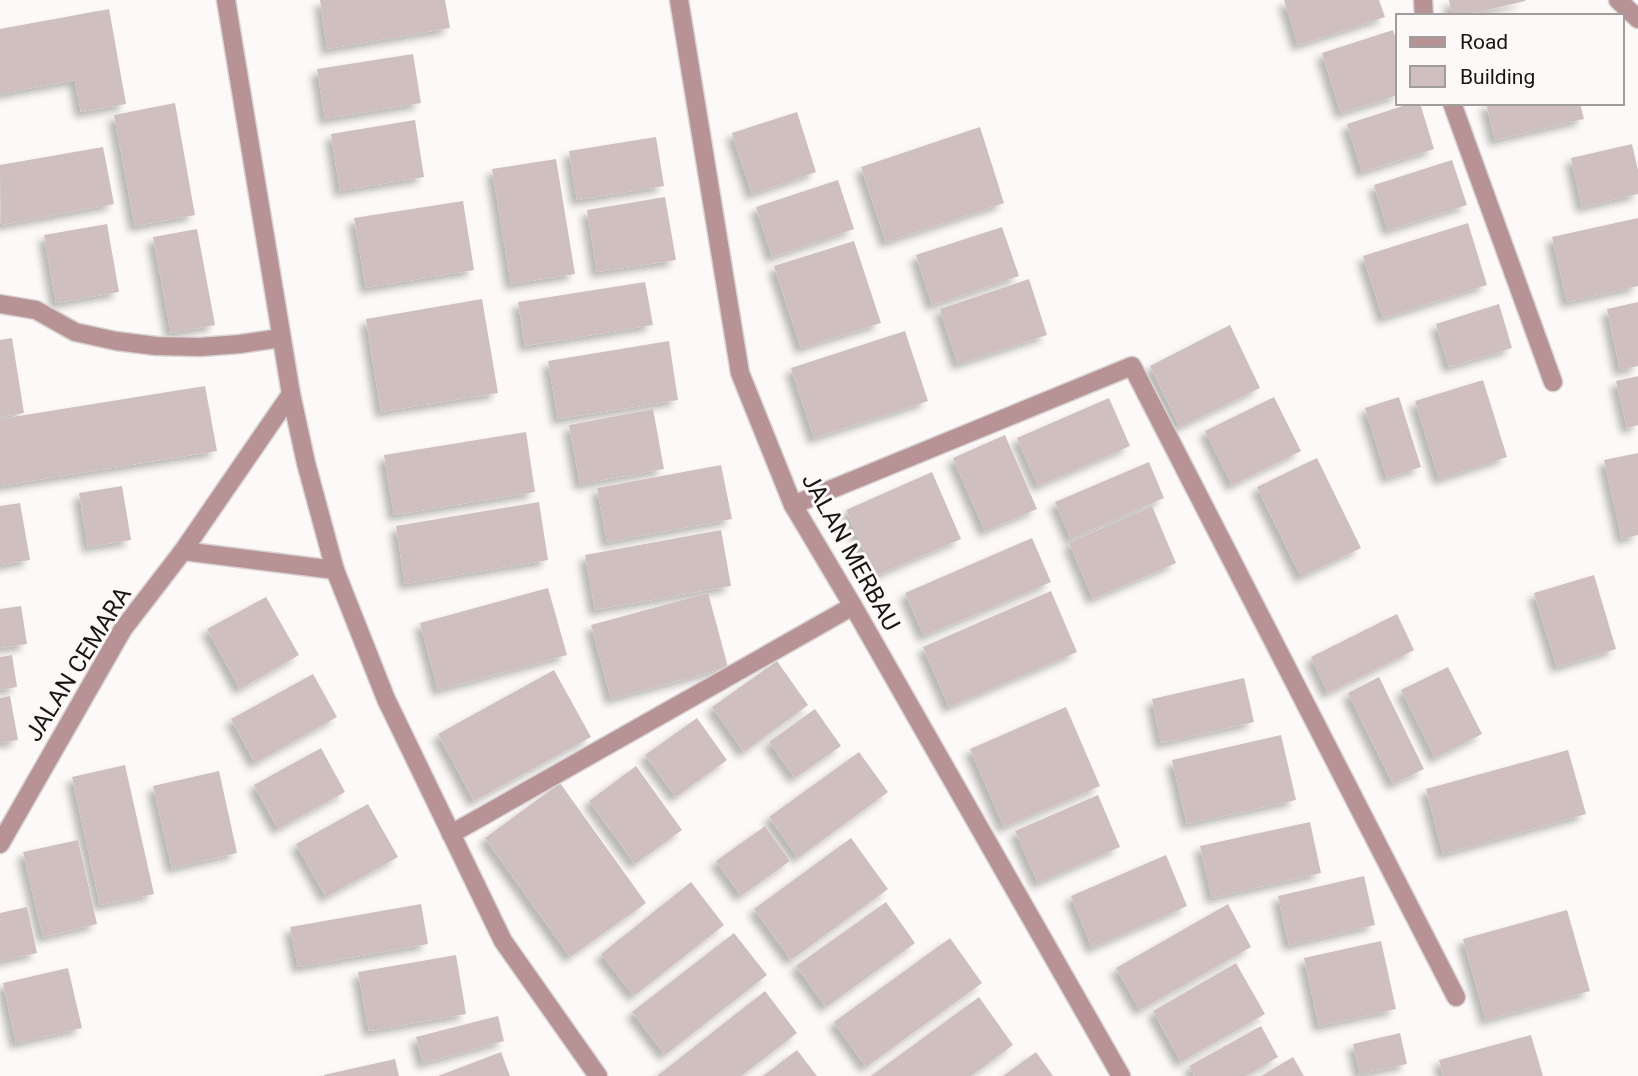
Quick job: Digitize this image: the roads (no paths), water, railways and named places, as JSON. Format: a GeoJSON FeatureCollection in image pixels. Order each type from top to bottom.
{"type":"FeatureCollection","features":[{"type":"Feature","properties":{"kind":"street"},"geometry":{"type":"LineString","coordinates":[[226,0],[291,394],[306,463],[335,570],[386,699],[503,941],[598,1076]]}},
{"type":"Feature","properties":{"kind":"street","name":"JALAN MERBAU"},"geometry":{"type":"LineString","coordinates":[[679,0],[740,373],[793,505],[1121,1076]]}},
{"type":"Feature","properties":{"kind":"street"},"geometry":{"type":"LineString","coordinates":[[1618,0],[1638,19]]}},
{"type":"Feature","properties":{"kind":"street"},"geometry":{"type":"LineString","coordinates":[[1453,105],[1553,382]]}},
{"type":"Feature","properties":{"kind":"street"},"geometry":{"type":"LineString","coordinates":[[0,304],[36,310],[75,332],[156,346],[213,346],[281,338]]}},
{"type":"Feature","properties":{"kind":"street"},"geometry":{"type":"LineString","coordinates":[[793,505],[1132,366],[1456,998]]}},
{"type":"Feature","properties":{"kind":"street","name":"JALAN CEMARA"},"geometry":{"type":"LineString","coordinates":[[0,844],[122,629],[183,551],[291,394]]}},
{"type":"Feature","properties":{"kind":"street"},"geometry":{"type":"LineString","coordinates":[[183,551],[335,570]]}},
{"type":"Feature","properties":{"kind":"street"},"geometry":{"type":"LineString","coordinates":[[451,834],[853,606]]}}]}
